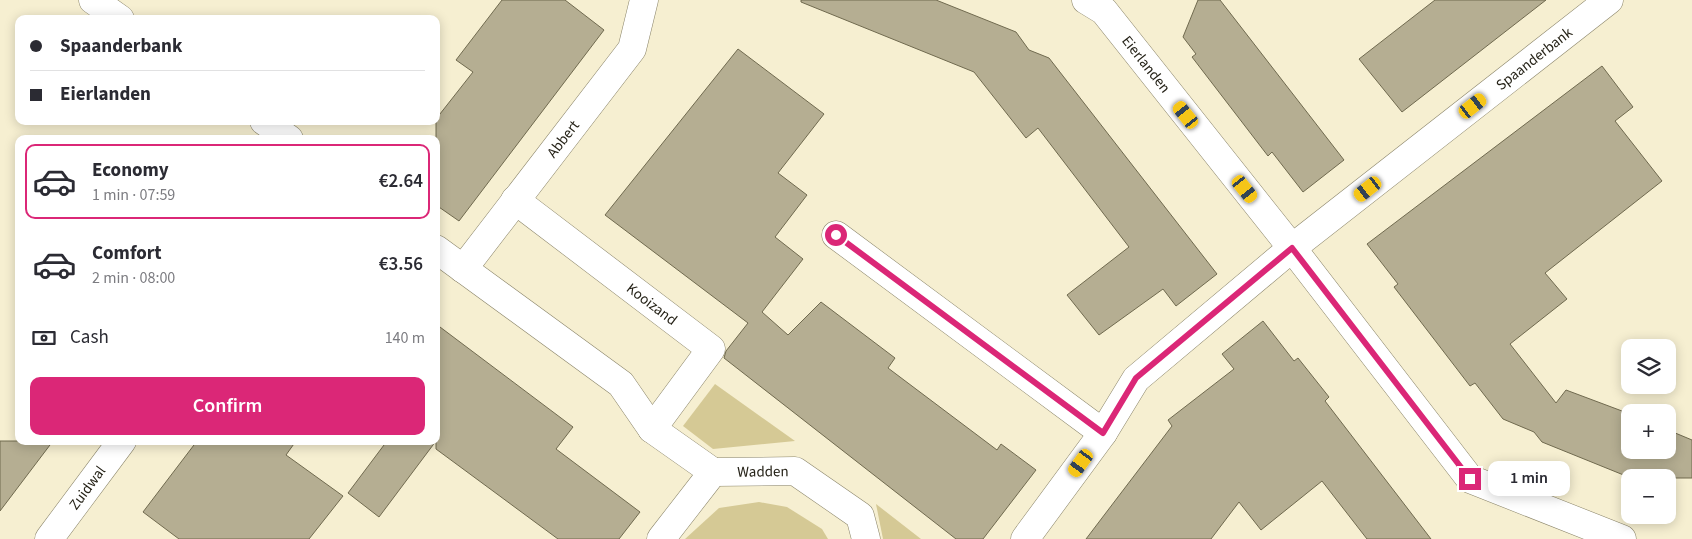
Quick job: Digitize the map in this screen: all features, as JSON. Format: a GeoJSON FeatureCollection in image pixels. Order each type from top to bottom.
{"type":"FeatureCollection","features":[{"type":"Feature","properties":{"kind":"street"},"geometry":{"type":"LineString","coordinates":[[93,0],[114,15]]}},
{"type":"Feature","properties":{"kind":"street","name":"Abbert"},"geometry":{"type":"LineString","coordinates":[[463,269],[632,49],[644,0]]}},
{"type":"Feature","properties":{"kind":"street","name":"Spaanderbank"},"geometry":{"type":"LineString","coordinates":[[1025,539],[1103,433],[1136,378],[1292,248],[1609,0]]}},
{"type":"Feature","properties":{"kind":"street","name":"Eierlanden"},"geometry":{"type":"LineString","coordinates":[[1099,4],[1292,248],[1470,479],[1622,539]]}},
{"type":"Feature","properties":{"kind":"street"},"geometry":{"type":"LineString","coordinates":[[269,125],[283,135]]}},
{"type":"Feature","properties":{"kind":"street","name":"Kooizand"},"geometry":{"type":"LineString","coordinates":[[515,200],[711,349],[652,429]]}},
{"type":"Feature","properties":{"kind":"street"},"geometry":{"type":"LineString","coordinates":[[836,235],[1103,433]]}},
{"type":"Feature","properties":{"kind":"street"},"geometry":{"type":"LineString","coordinates":[[440,252],[621,384],[652,429],[713,472],[661,539]]}},
{"type":"Feature","properties":{"kind":"street","name":"Zuidwal"},"geometry":{"type":"LineString","coordinates":[[54,537],[119,445]]}},
{"type":"Feature","properties":{"kind":"street","name":"Wadden"},"geometry":{"type":"LineString","coordinates":[[713,472],[795,471],[860,516],[866,539]]}},
{"type":"Feature","properties":{"kind":"shaded area"},"geometry":{"type":"Polygon","coordinates":[[[715,384],[795,441],[713,449],[683,426],[715,384]]]}},
{"type":"Feature","properties":{"kind":"shaded area"},"geometry":{"type":"Polygon","coordinates":[[[759,502],[787,507],[822,529],[828,539],[685,539],[719,508],[759,502]]]}},
{"type":"Feature","properties":{"kind":"shaded area"},"geometry":{"type":"Polygon","coordinates":[[[876,504],[921,539],[883,539],[876,504]]]}},
{"type":"Feature","properties":{"kind":"building"},"geometry":{"type":"Polygon","coordinates":[[[502,0],[565,0],[604,30],[459,221],[440,208],[440,135],[436,135],[436,125],[440,125],[440,114],[473,72],[456,60],[502,0]]]}},
{"type":"Feature","properties":{"kind":"building"},"geometry":{"type":"Polygon","coordinates":[[[801,0],[936,0],[1016,32],[1029,50],[1049,58],[1217,274],[1176,306],[1163,289],[1099,335],[1067,295],[1129,247],[1038,128],[1026,138],[974,72],[801,2],[801,0]]]}},
{"type":"Feature","properties":{"kind":"building"},"geometry":{"type":"Polygon","coordinates":[[[1198,0],[1220,0],[1344,160],[1303,192],[1272,152],[1268,156],[1192,57],[1196,54],[1183,37],[1198,0]]]}},
{"type":"Feature","properties":{"kind":"building"},"geometry":{"type":"Polygon","coordinates":[[[1435,0],[1546,0],[1402,112],[1359,59],[1435,0]]]}},
{"type":"Feature","properties":{"kind":"building"},"geometry":{"type":"Polygon","coordinates":[[[738,49],[824,114],[778,173],[807,195],[775,237],[803,259],[762,312],[788,335],[821,302],[895,358],[888,368],[997,450],[1001,444],[1036,470],[983,539],[956,539],[724,358],[726,351],[748,323],[605,215],[738,49]]]}},
{"type":"Feature","properties":{"kind":"building"},"geometry":{"type":"Polygon","coordinates":[[[1602,66],[1633,107],[1615,121],[1662,181],[1545,273],[1567,299],[1510,344],[1556,403],[1566,390],[1621,411],[1621,459],[1676,459],[1676,433],[1692,440],[1692,478],[1676,478],[1676,469],[1621,469],[1621,474],[1542,442],[1534,432],[1503,419],[1475,383],[1470,386],[1394,287],[1398,284],[1367,244],[1602,66]]]}},
{"type":"Feature","properties":{"kind":"building"},"geometry":{"type":"Polygon","coordinates":[[[1263,321],[1294,361],[1298,358],[1329,397],[1325,401],[1431,539],[1367,539],[1322,481],[1261,530],[1239,502],[1211,539],[1086,539],[1172,426],[1168,420],[1234,369],[1222,354],[1263,321]]]}},
{"type":"Feature","properties":{"kind":"building"},"geometry":{"type":"Polygon","coordinates":[[[440,327],[573,427],[556,449],[640,512],[619,539],[558,539],[436,449],[436,445],[440,445],[440,327]]]}},
{"type":"Feature","properties":{"kind":"building"},"geometry":{"type":"Polygon","coordinates":[[[0,441],[15,441],[15,445],[50,445],[0,511],[0,441]]]}},
{"type":"Feature","properties":{"kind":"building"},"geometry":{"type":"Polygon","coordinates":[[[194,445],[293,445],[286,455],[343,496],[309,539],[179,539],[143,512],[194,445]]]}},
{"type":"Feature","properties":{"kind":"building"},"geometry":{"type":"Polygon","coordinates":[[[384,445],[433,445],[379,517],[348,493],[384,445]]]}},
{"type":"Feature","properties":{"kind":"route"},"geometry":{"type":"LineString","coordinates":[[836,235],[1103,433],[1136,378],[1292,248],[1470,479]]}}]}
